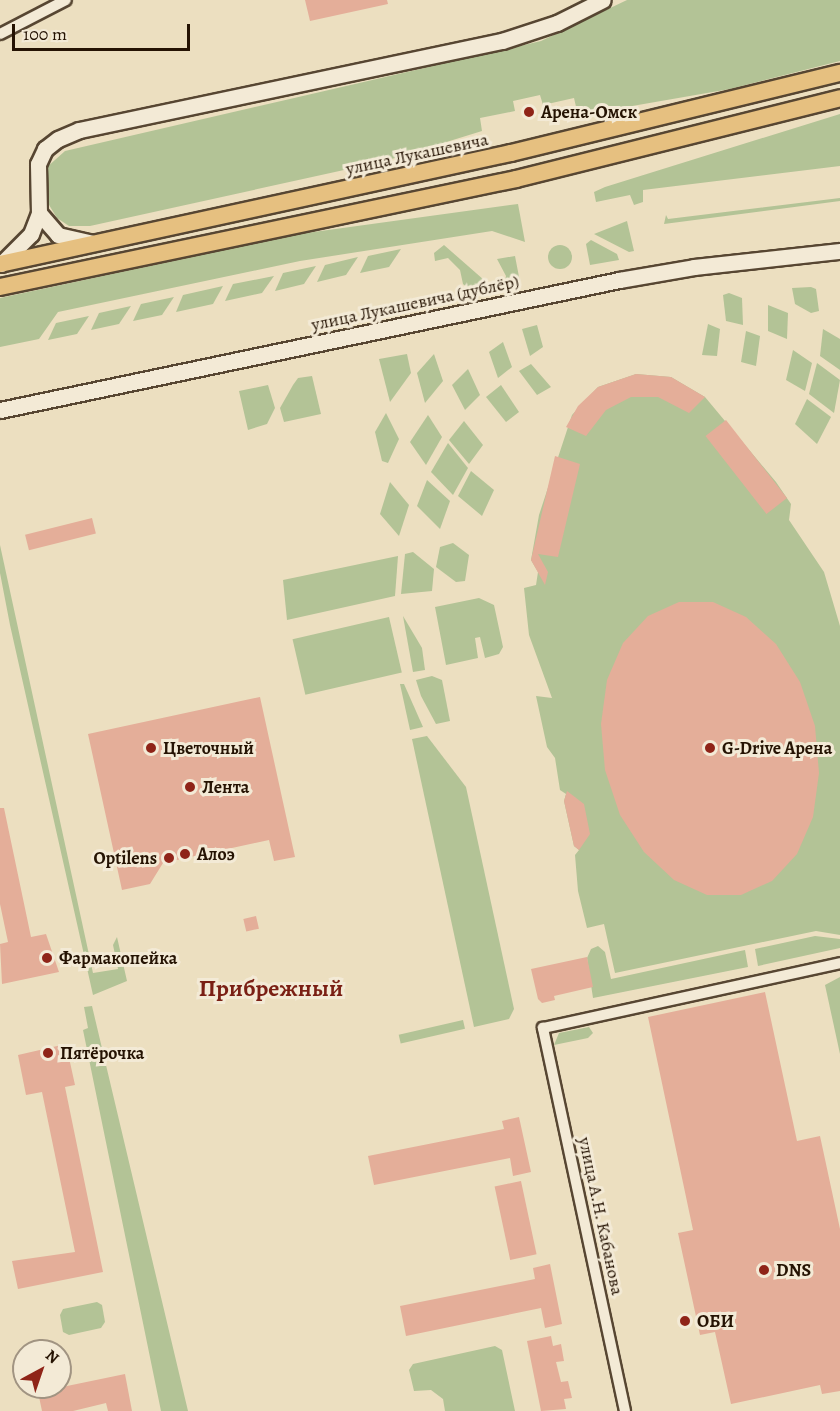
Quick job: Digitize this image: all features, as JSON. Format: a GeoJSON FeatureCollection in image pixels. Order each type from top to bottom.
{"type":"FeatureCollection","features":[{"type":"Feature","properties":{"kind":"main road","name":"улица Лукашевича"},"geometry":{"type":"LineString","coordinates":[[1,264],[510,153],[840,73]]}},
{"type":"Feature","properties":{"kind":"main road"},"geometry":{"type":"LineString","coordinates":[[0,287],[516,179],[840,98]]}},
{"type":"Feature","properties":{"kind":"street"},"geometry":{"type":"LineString","coordinates":[[0,34],[66,0]]}},
{"type":"Feature","properties":{"kind":"street"},"geometry":{"type":"LineString","coordinates":[[1,264],[31,234],[39,213],[35,181],[38,164],[45,149],[58,139],[80,130],[502,41],[557,23],[603,0]]}},
{"type":"Feature","properties":{"kind":"street"},"geometry":{"type":"LineString","coordinates":[[39,213],[58,235],[98,243]]}},
{"type":"Feature","properties":{"kind":"street","name":"улица Лукашевича (дублёр)"},"geometry":{"type":"LineString","coordinates":[[0,410],[619,280],[694,267],[840,251]]}},
{"type":"Feature","properties":{"kind":"street","name":"улица А.Н. Кабанова"},"geometry":{"type":"LineString","coordinates":[[625,1411],[543,1028],[840,963]]}},
{"type":"Feature","properties":{"kind":"green space"},"geometry":{"type":"Polygon","coordinates":[[[627,0],[840,0],[840,61],[730,89],[615,109],[577,111],[574,98],[543,105],[540,95],[513,101],[515,111],[480,118],[482,131],[385,161],[90,226],[69,226],[57,218],[43,195],[46,168],[65,151],[541,41],[627,0]]]}},
{"type":"Feature","properties":{"kind":"green space"},"geometry":{"type":"Polygon","coordinates":[[[840,114],[840,166],[643,190],[643,202],[634,205],[630,195],[596,202],[594,192],[605,187],[840,114]]]}},
{"type":"Feature","properties":{"kind":"green space"},"geometry":{"type":"Polygon","coordinates":[[[840,198],[840,201],[664,224],[666,215],[668,219],[840,198]]]}},
{"type":"Feature","properties":{"kind":"green space"},"geometry":{"type":"Polygon","coordinates":[[[518,204],[525,242],[492,231],[300,261],[58,312],[39,339],[0,347],[0,298],[299,234],[518,204]]]}},
{"type":"Feature","properties":{"kind":"green space"},"geometry":{"type":"Polygon","coordinates":[[[627,221],[634,251],[629,252],[594,234],[627,221]]]}},
{"type":"Feature","properties":{"kind":"green space"},"geometry":{"type":"Polygon","coordinates":[[[591,240],[617,254],[619,260],[590,265],[586,244],[591,240]]]}},
{"type":"Feature","properties":{"kind":"green space"},"geometry":{"type":"Polygon","coordinates":[[[444,245],[484,280],[487,289],[472,292],[463,284],[460,270],[448,258],[435,261],[434,253],[444,245]]]}},
{"type":"Feature","properties":{"kind":"green space"},"geometry":{"type":"Polygon","coordinates":[[[560,245],[569,248],[572,257],[569,266],[560,269],[551,266],[548,257],[551,248],[560,245]]]}},
{"type":"Feature","properties":{"kind":"green space"},"geometry":{"type":"Polygon","coordinates":[[[401,249],[389,267],[360,273],[368,256],[401,249]]]}},
{"type":"Feature","properties":{"kind":"green space"},"geometry":{"type":"Polygon","coordinates":[[[515,256],[520,282],[504,285],[506,276],[497,259],[515,256]]]}},
{"type":"Feature","properties":{"kind":"green space"},"geometry":{"type":"Polygon","coordinates":[[[358,257],[346,275],[317,282],[325,265],[358,257]]]}},
{"type":"Feature","properties":{"kind":"green space"},"geometry":{"type":"Polygon","coordinates":[[[316,266],[304,284],[275,291],[283,273],[316,266]]]}},
{"type":"Feature","properties":{"kind":"green space"},"geometry":{"type":"Polygon","coordinates":[[[274,276],[262,293],[225,301],[233,284],[274,276]]]}},
{"type":"Feature","properties":{"kind":"green space"},"geometry":{"type":"Polygon","coordinates":[[[223,286],[213,304],[176,312],[183,295],[223,286]]]}},
{"type":"Feature","properties":{"kind":"green space"},"geometry":{"type":"Polygon","coordinates":[[[792,288],[816,289],[819,311],[811,313],[795,304],[792,288]]]}},
{"type":"Feature","properties":{"kind":"green space"},"geometry":{"type":"Polygon","coordinates":[[[729,293],[742,298],[743,325],[726,321],[723,295],[729,293]]]}},
{"type":"Feature","properties":{"kind":"green space"},"geometry":{"type":"Polygon","coordinates":[[[174,297],[162,315],[133,321],[141,304],[174,297]]]}},
{"type":"Feature","properties":{"kind":"green space"},"geometry":{"type":"Polygon","coordinates":[[[768,305],[788,313],[787,339],[768,331],[768,305]]]}},
{"type":"Feature","properties":{"kind":"green space"},"geometry":{"type":"Polygon","coordinates":[[[131,306],[119,324],[91,330],[99,313],[131,306]]]}},
{"type":"Feature","properties":{"kind":"green space"},"geometry":{"type":"Polygon","coordinates":[[[89,316],[77,334],[48,340],[56,323],[89,316]]]}},
{"type":"Feature","properties":{"kind":"green space"},"geometry":{"type":"Polygon","coordinates":[[[708,324],[720,329],[717,356],[702,355],[708,324]]]}},
{"type":"Feature","properties":{"kind":"green space"},"geometry":{"type":"Polygon","coordinates":[[[537,325],[543,347],[530,356],[522,329],[537,325]]]}},
{"type":"Feature","properties":{"kind":"green space"},"geometry":{"type":"Polygon","coordinates":[[[823,329],[840,339],[840,370],[820,356],[823,329]]]}},
{"type":"Feature","properties":{"kind":"green space"},"geometry":{"type":"Polygon","coordinates":[[[746,331],[760,336],[756,366],[741,362],[746,331]]]}},
{"type":"Feature","properties":{"kind":"green space"},"geometry":{"type":"Polygon","coordinates":[[[503,342],[512,367],[498,378],[489,352],[503,342]]]}},
{"type":"Feature","properties":{"kind":"green space"},"geometry":{"type":"Polygon","coordinates":[[[793,350],[812,363],[805,391],[786,380],[793,350]]]}},
{"type":"Feature","properties":{"kind":"green space"},"geometry":{"type":"Polygon","coordinates":[[[407,354],[411,373],[390,402],[379,359],[407,354]]]}},
{"type":"Feature","properties":{"kind":"green space"},"geometry":{"type":"Polygon","coordinates":[[[434,354],[443,381],[425,403],[417,373],[434,354]]]}},
{"type":"Feature","properties":{"kind":"green space"},"geometry":{"type":"Polygon","coordinates":[[[817,363],[840,380],[834,413],[809,394],[817,363]]]}},
{"type":"Feature","properties":{"kind":"green space"},"geometry":{"type":"Polygon","coordinates":[[[531,364],[551,387],[537,395],[519,371],[531,364]]]}},
{"type":"Feature","properties":{"kind":"green space"},"geometry":{"type":"Polygon","coordinates":[[[468,369],[480,395],[465,410],[452,385],[468,369]]]}},
{"type":"Feature","properties":{"kind":"green space","name":"G-Drive Арена"},"geometry":{"type":"Polygon","coordinates":[[[636,374],[671,377],[705,397],[776,482],[791,504],[789,520],[824,572],[840,626],[840,935],[816,931],[615,973],[604,924],[587,928],[578,891],[575,855],[579,850],[574,846],[564,801],[566,794],[560,790],[555,758],[547,747],[536,696],[552,698],[529,635],[524,588],[536,585],[538,572],[531,560],[539,515],[572,415],[598,387],[636,374]]]}},
{"type":"Feature","properties":{"kind":"green space"},"geometry":{"type":"Polygon","coordinates":[[[312,376],[321,414],[284,422],[280,408],[293,385],[298,378],[312,376]]]}},
{"type":"Feature","properties":{"kind":"green space"},"geometry":{"type":"Polygon","coordinates":[[[268,385],[275,408],[267,424],[248,430],[239,391],[268,385]]]}},
{"type":"Feature","properties":{"kind":"green space"},"geometry":{"type":"Polygon","coordinates":[[[501,385],[519,412],[506,422],[486,397],[501,385]]]}},
{"type":"Feature","properties":{"kind":"green space"},"geometry":{"type":"Polygon","coordinates":[[[807,399],[831,417],[817,444],[795,424],[807,399]]]}},
{"type":"Feature","properties":{"kind":"green space"},"geometry":{"type":"Polygon","coordinates":[[[386,413],[399,439],[388,463],[382,461],[375,432],[386,413]]]}},
{"type":"Feature","properties":{"kind":"green space"},"geometry":{"type":"Polygon","coordinates":[[[428,415],[442,437],[426,465],[410,442],[428,415]]]}},
{"type":"Feature","properties":{"kind":"green space"},"geometry":{"type":"Polygon","coordinates":[[[464,421],[483,445],[469,464],[449,440],[464,421]]]}},
{"type":"Feature","properties":{"kind":"green space"},"geometry":{"type":"Polygon","coordinates":[[[448,443],[468,468],[453,495],[431,472],[448,443]]]}},
{"type":"Feature","properties":{"kind":"green space"},"geometry":{"type":"Polygon","coordinates":[[[471,471],[494,490],[482,516],[458,496],[471,471]]]}},
{"type":"Feature","properties":{"kind":"green space"},"geometry":{"type":"Polygon","coordinates":[[[427,480],[450,501],[440,529],[417,506],[427,480]]]}},
{"type":"Feature","properties":{"kind":"green space"},"geometry":{"type":"Polygon","coordinates":[[[390,482],[409,505],[399,536],[380,514],[390,482]]]}},
{"type":"Feature","properties":{"kind":"green space"},"geometry":{"type":"Polygon","coordinates":[[[453,543],[469,555],[465,581],[456,582],[436,567],[440,547],[453,543]]]}},
{"type":"Feature","properties":{"kind":"green space"},"geometry":{"type":"Polygon","coordinates":[[[0,545],[93,973],[118,969],[113,945],[117,937],[127,981],[93,995],[10,625],[0,573],[0,545]]]}},
{"type":"Feature","properties":{"kind":"green space"},"geometry":{"type":"Polygon","coordinates":[[[413,552],[434,569],[432,591],[401,594],[405,554],[413,552]]]}},
{"type":"Feature","properties":{"kind":"green space"},"geometry":{"type":"Polygon","coordinates":[[[398,556],[395,596],[287,620],[283,580],[398,556]]]}},
{"type":"Feature","properties":{"kind":"green space"},"geometry":{"type":"Polygon","coordinates":[[[479,598],[494,605],[503,647],[499,654],[485,658],[480,637],[475,638],[478,658],[446,665],[435,607],[479,598]]]}},
{"type":"Feature","properties":{"kind":"green space"},"geometry":{"type":"Polygon","coordinates":[[[403,616],[422,648],[425,670],[413,672],[403,616]]]}},
{"type":"Feature","properties":{"kind":"green space"},"geometry":{"type":"Polygon","coordinates":[[[389,617],[402,673],[305,695],[293,639],[389,617]]]}},
{"type":"Feature","properties":{"kind":"green space"},"geometry":{"type":"Polygon","coordinates":[[[432,676],[442,680],[450,721],[436,724],[421,696],[416,680],[432,676]]]}},
{"type":"Feature","properties":{"kind":"green space"},"geometry":{"type":"Polygon","coordinates":[[[400,684],[404,684],[423,727],[410,730],[400,684]]]}},
{"type":"Feature","properties":{"kind":"green space"},"geometry":{"type":"Polygon","coordinates":[[[427,736],[466,787],[514,1009],[509,1019],[474,1027],[412,739],[427,736]]]}},
{"type":"Feature","properties":{"kind":"green space"},"geometry":{"type":"Polygon","coordinates":[[[815,936],[840,939],[840,948],[758,966],[755,949],[815,936]]]}},
{"type":"Feature","properties":{"kind":"green space"},"geometry":{"type":"Polygon","coordinates":[[[598,946],[605,952],[611,979],[745,950],[748,967],[593,998],[587,958],[591,949],[598,946]]]}},
{"type":"Feature","properties":{"kind":"green space"},"geometry":{"type":"Polygon","coordinates":[[[840,977],[840,1054],[825,985],[840,977]]]}},
{"type":"Feature","properties":{"kind":"green space"},"geometry":{"type":"Polygon","coordinates":[[[92,1006],[188,1411],[161,1411],[83,1030],[88,1028],[84,1007],[92,1006]]]}},
{"type":"Feature","properties":{"kind":"green space"},"geometry":{"type":"Polygon","coordinates":[[[463,1020],[465,1029],[401,1044],[399,1035],[463,1020]]]}},
{"type":"Feature","properties":{"kind":"green space"},"geometry":{"type":"Polygon","coordinates":[[[589,1027],[593,1033],[588,1038],[554,1045],[559,1033],[589,1027]]]}},
{"type":"Feature","properties":{"kind":"green space"},"geometry":{"type":"Polygon","coordinates":[[[97,1302],[102,1305],[105,1322],[101,1328],[69,1335],[63,1332],[60,1315],[63,1309],[97,1302]]]}},
{"type":"Feature","properties":{"kind":"green space"},"geometry":{"type":"Polygon","coordinates":[[[495,1346],[502,1350],[515,1411],[445,1411],[443,1399],[431,1390],[414,1391],[409,1370],[413,1364],[495,1346]]]}},
{"type":"Feature","properties":{"kind":"building"},"geometry":{"type":"Polygon","coordinates":[[[305,0],[387,0],[388,4],[310,21],[305,0]]]}},
{"type":"Feature","properties":{"kind":"building"},"geometry":{"type":"Polygon","coordinates":[[[636,374],[671,377],[705,397],[689,413],[658,397],[631,397],[606,410],[586,436],[566,427],[578,406],[598,387],[636,374]]]}},
{"type":"Feature","properties":{"kind":"building"},"geometry":{"type":"Polygon","coordinates":[[[726,420],[787,498],[766,514],[706,436],[726,420]]]}},
{"type":"Feature","properties":{"kind":"building"},"geometry":{"type":"Polygon","coordinates":[[[555,456],[580,464],[558,557],[538,554],[548,572],[545,585],[531,560],[555,456]]]}},
{"type":"Feature","properties":{"kind":"building"},"geometry":{"type":"Polygon","coordinates":[[[92,518],[96,534],[29,550],[25,535],[92,518]]]}},
{"type":"Feature","properties":{"kind":"building","name":"G-Drive Арена"},"geometry":{"type":"Polygon","coordinates":[[[679,602],[713,602],[746,617],[776,644],[800,682],[815,726],[819,773],[813,817],[797,854],[772,881],[741,895],[707,895],[674,880],[644,852],[620,815],[605,770],[601,724],[607,680],[623,643],[648,616],[679,602]]]}},
{"type":"Feature","properties":{"kind":"building","name":"Лента"},"geometry":{"type":"Polygon","coordinates":[[[260,697],[295,857],[274,861],[269,840],[163,863],[150,884],[122,890],[88,734],[260,697]]]}},
{"type":"Feature","properties":{"kind":"building"},"geometry":{"type":"Polygon","coordinates":[[[567,791],[584,804],[590,834],[579,850],[574,846],[564,801],[567,791]]]}},
{"type":"Feature","properties":{"kind":"building"},"geometry":{"type":"Polygon","coordinates":[[[0,808],[4,808],[31,937],[46,934],[59,972],[2,984],[0,944],[8,942],[0,904],[0,808]]]}},
{"type":"Feature","properties":{"kind":"building"},"geometry":{"type":"Polygon","coordinates":[[[256,916],[259,929],[246,932],[243,919],[256,916]]]}},
{"type":"Feature","properties":{"kind":"building"},"geometry":{"type":"Polygon","coordinates":[[[587,957],[593,987],[554,996],[555,1000],[542,1003],[538,999],[531,969],[587,957]]]}},
{"type":"Feature","properties":{"kind":"building"},"geometry":{"type":"Polygon","coordinates":[[[765,992],[797,1141],[820,1136],[840,1229],[840,1391],[822,1394],[820,1385],[731,1404],[715,1332],[700,1335],[678,1233],[693,1230],[648,1017],[765,992]]]}},
{"type":"Feature","properties":{"kind":"building"},"geometry":{"type":"Polygon","coordinates":[[[66,1044],[75,1085],[65,1087],[103,1272],[18,1289],[12,1261],[75,1252],[42,1092],[26,1095],[18,1055],[66,1044]]]}},
{"type":"Feature","properties":{"kind":"building"},"geometry":{"type":"Polygon","coordinates":[[[519,1117],[531,1172],[513,1176],[510,1158],[374,1185],[368,1156],[504,1129],[502,1121],[519,1117]]]}},
{"type":"Feature","properties":{"kind":"building"},"geometry":{"type":"Polygon","coordinates":[[[521,1181],[537,1254],[510,1260],[495,1187],[521,1181]]]}},
{"type":"Feature","properties":{"kind":"building"},"geometry":{"type":"Polygon","coordinates":[[[550,1264],[562,1324],[545,1328],[541,1308],[406,1336],[400,1306],[535,1279],[533,1268],[550,1264]]]}},
{"type":"Feature","properties":{"kind":"building"},"geometry":{"type":"Polygon","coordinates":[[[551,1336],[553,1346],[561,1344],[564,1361],[556,1362],[561,1382],[568,1381],[572,1398],[564,1399],[566,1409],[541,1411],[527,1341],[551,1336]]]}},
{"type":"Feature","properties":{"kind":"building"},"geometry":{"type":"Polygon","coordinates":[[[125,1374],[132,1411],[108,1411],[106,1403],[73,1411],[42,1411],[39,1399],[72,1399],[72,1385],[125,1374]]]}},
{"type":"Feature","properties":{"kind":"place","name":"Арена-Омск"},"geometry":{"type":"Point","coordinates":[529,112]}},
{"type":"Feature","properties":{"kind":"place","name":"Цветочный"},"geometry":{"type":"Point","coordinates":[151,748]}},
{"type":"Feature","properties":{"kind":"place","name":"G-Drive Арена"},"geometry":{"type":"Point","coordinates":[710,748]}},
{"type":"Feature","properties":{"kind":"place","name":"Лента"},"geometry":{"type":"Point","coordinates":[190,787]}},
{"type":"Feature","properties":{"kind":"place","name":"Алоэ"},"geometry":{"type":"Point","coordinates":[185,854]}},
{"type":"Feature","properties":{"kind":"place","name":"Optilens"},"geometry":{"type":"Point","coordinates":[169,858]}},
{"type":"Feature","properties":{"kind":"place","name":"Фармакопейка"},"geometry":{"type":"Point","coordinates":[47,958]}},
{"type":"Feature","properties":{"kind":"place","name":"Пятёрочка"},"geometry":{"type":"Point","coordinates":[48,1053]}},
{"type":"Feature","properties":{"kind":"place","name":"DNS"},"geometry":{"type":"Point","coordinates":[764,1270]}},
{"type":"Feature","properties":{"kind":"place","name":"ОБИ"},"geometry":{"type":"Point","coordinates":[685,1321]}},
{"type":"Feature","properties":{"kind":"district","name":"Прибрежный"},"geometry":{"type":"Point","coordinates":[271,989]}}]}
